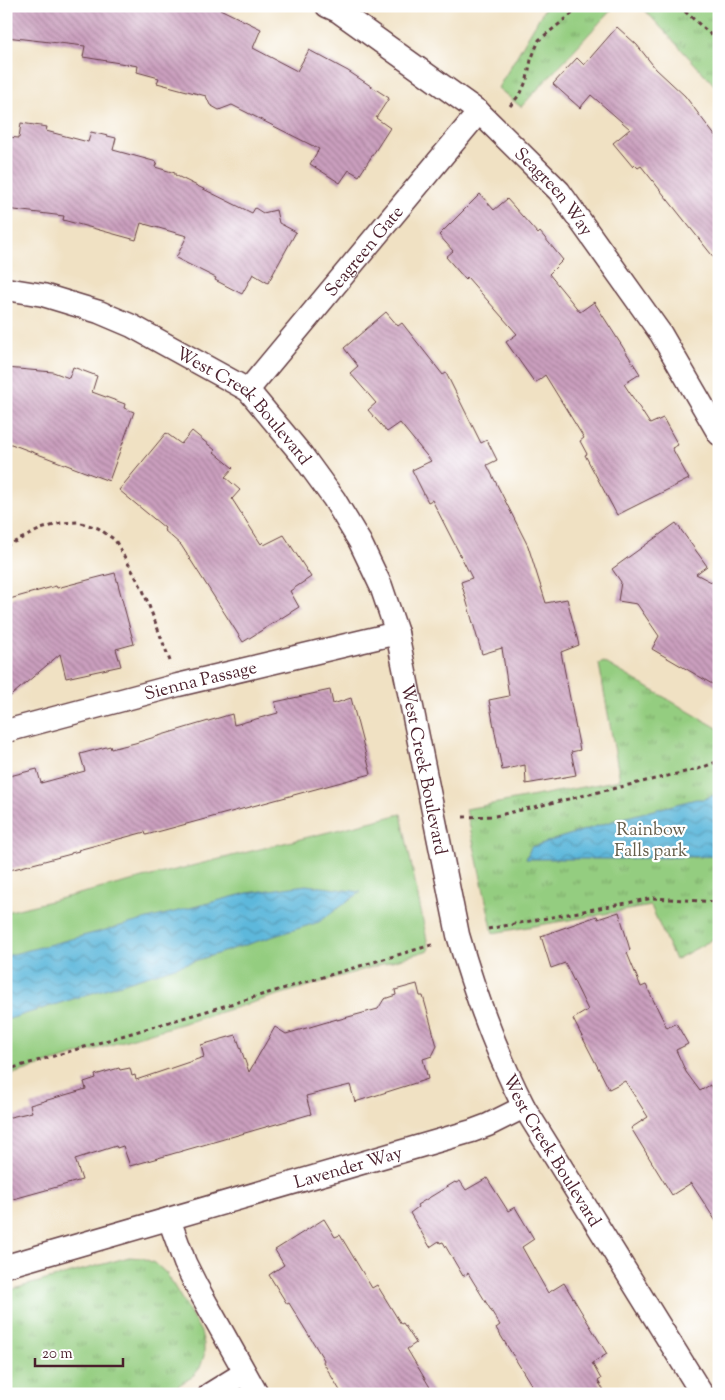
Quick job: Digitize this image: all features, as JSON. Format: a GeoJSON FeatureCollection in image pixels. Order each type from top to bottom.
{"type":"FeatureCollection","features":[{"type":"Feature","properties":{"kind":"street","name":"Seagreen Way"},"geometry":{"type":"LineString","coordinates":[[335,8],[479,112],[559,191],[661,334],[719,434]]}},
{"type":"Feature","properties":{"kind":"street","name":"Seagreen Gate"},"geometry":{"type":"LineString","coordinates":[[248,390],[479,112]]}},
{"type":"Feature","properties":{"kind":"street","name":"West Creek Boulevard"},"geometry":{"type":"LineString","coordinates":[[6,289],[43,295],[99,312],[140,330],[248,390],[302,455],[334,499],[360,542],[381,586],[397,633],[458,935],[468,972],[504,1069],[524,1107],[702,1394]]}},
{"type":"Feature","properties":{"kind":"street","name":"Sienna Passage"},"geometry":{"type":"LineString","coordinates":[[6,731],[178,685],[397,633]]}},
{"type":"Feature","properties":{"kind":"street","name":"Lavender Way"},"geometry":{"type":"LineString","coordinates":[[6,1266],[472,1131],[524,1107]]}},
{"type":"Feature","properties":{"kind":"street"},"geometry":{"type":"LineString","coordinates":[[169,1220],[196,1285],[257,1394]]}},
{"type":"Feature","properties":{"kind":"street"},"geometry":{"type":"LineString","coordinates":[[210,1394],[244,1372]]}},
{"type":"Feature","properties":{"kind":"path"},"geometry":{"type":"LineString","coordinates":[[510,106],[521,93],[539,40],[579,7],[585,6]]}},
{"type":"Feature","properties":{"kind":"path"},"geometry":{"type":"LineString","coordinates":[[679,6],[719,42]]}},
{"type":"Feature","properties":{"kind":"path"},"geometry":{"type":"LineString","coordinates":[[6,546],[41,529],[61,523],[78,522],[98,528],[115,540],[143,590],[161,634],[178,685]]}},
{"type":"Feature","properties":{"kind":"path"},"geometry":{"type":"LineString","coordinates":[[463,817],[495,816],[698,770],[719,760]]}},
{"type":"Feature","properties":{"kind":"path"},"geometry":{"type":"LineString","coordinates":[[488,929],[654,898],[719,902]]}},
{"type":"Feature","properties":{"kind":"path"},"geometry":{"type":"LineString","coordinates":[[6,1070],[435,944]]}},
{"type":"Feature","properties":{"kind":"green space"},"geometry":{"type":"Polygon","coordinates":[[[546,6],[615,6],[521,107],[498,88],[546,6]]]}},
{"type":"Feature","properties":{"kind":"green space"},"geometry":{"type":"Polygon","coordinates":[[[641,6],[719,6],[719,90],[641,6]]]}},
{"type":"Feature","properties":{"kind":"green space","name":"Rainbow Falls park"},"geometry":{"type":"Polygon","coordinates":[[[604,662],[719,729],[719,936],[675,960],[651,906],[493,933],[466,809],[620,780],[599,664],[604,662]]]}},
{"type":"Feature","properties":{"kind":"green space"},"geometry":{"type":"Polygon","coordinates":[[[401,814],[429,950],[6,1076],[6,912],[401,814]]]}},
{"type":"Feature","properties":{"kind":"green space"},"geometry":{"type":"Polygon","coordinates":[[[129,1257],[143,1258],[156,1264],[167,1274],[201,1332],[204,1356],[200,1368],[192,1377],[165,1394],[6,1394],[6,1291],[129,1257]]]}},
{"type":"Feature","properties":{"kind":"water"},"geometry":{"type":"Polygon","coordinates":[[[719,793],[719,856],[526,859],[531,847],[619,819],[696,799],[704,799],[719,793]]]}},
{"type":"Feature","properties":{"kind":"water"},"geometry":{"type":"Polygon","coordinates":[[[306,885],[361,892],[319,922],[6,1020],[6,956],[247,893],[306,885]]]}},
{"type":"Feature","properties":{"kind":"building"},"geometry":{"type":"Polygon","coordinates":[[[9,6],[209,6],[220,9],[261,29],[253,48],[297,71],[309,50],[348,71],[389,98],[376,118],[390,128],[359,176],[349,170],[340,183],[310,164],[319,149],[232,105],[219,110],[210,105],[206,96],[157,83],[159,78],[137,72],[138,66],[83,57],[85,46],[6,37],[9,6]]]}},
{"type":"Feature","properties":{"kind":"building"},"geometry":{"type":"Polygon","coordinates":[[[617,27],[637,45],[656,69],[685,96],[719,141],[719,264],[641,166],[638,168],[635,165],[633,167],[613,143],[630,129],[591,95],[580,108],[553,84],[577,58],[584,65],[617,27]]]}},
{"type":"Feature","properties":{"kind":"building"},"geometry":{"type":"Polygon","coordinates":[[[21,123],[47,127],[46,131],[88,142],[91,132],[116,138],[113,150],[157,162],[155,167],[175,173],[175,175],[252,213],[255,208],[263,213],[276,210],[279,223],[296,232],[268,283],[253,274],[242,294],[215,280],[216,278],[176,258],[187,236],[141,223],[136,240],[63,220],[64,216],[6,209],[6,137],[19,138],[21,123]]]}},
{"type":"Feature","properties":{"kind":"building"},"geometry":{"type":"Polygon","coordinates":[[[480,194],[494,210],[507,199],[538,234],[540,232],[563,260],[549,274],[580,312],[594,302],[640,374],[624,384],[650,424],[663,418],[678,445],[672,448],[689,479],[617,515],[585,455],[587,454],[580,441],[584,438],[545,375],[535,383],[506,342],[517,334],[467,277],[465,279],[446,257],[453,251],[439,235],[480,194]]]}},
{"type":"Feature","properties":{"kind":"building"},"geometry":{"type":"Polygon","coordinates":[[[386,312],[398,326],[402,323],[443,375],[446,373],[481,443],[487,440],[497,460],[487,465],[528,546],[546,603],[567,599],[579,645],[561,652],[580,750],[571,752],[576,775],[526,784],[525,765],[502,770],[489,700],[509,696],[502,648],[482,654],[461,582],[472,578],[432,500],[428,502],[412,470],[431,461],[400,423],[387,432],[368,410],[376,403],[350,373],[358,366],[344,348],[386,312]]]}},
{"type":"Feature","properties":{"kind":"building"},"geometry":{"type":"Polygon","coordinates":[[[73,367],[97,376],[92,392],[125,404],[124,408],[134,412],[109,481],[6,442],[6,368],[53,372],[69,378],[73,367]]]}},
{"type":"Feature","properties":{"kind":"building"},"geometry":{"type":"Polygon","coordinates":[[[192,431],[233,468],[225,477],[240,490],[232,499],[261,544],[263,542],[264,545],[284,535],[311,577],[290,591],[299,607],[243,642],[181,545],[164,530],[165,528],[119,490],[166,433],[181,444],[192,431]]]}},
{"type":"Feature","properties":{"kind":"building"},"geometry":{"type":"Polygon","coordinates":[[[676,523],[707,566],[696,574],[719,586],[719,688],[652,649],[659,636],[637,604],[618,601],[621,582],[612,569],[676,523]]]}},
{"type":"Feature","properties":{"kind":"building"},"geometry":{"type":"Polygon","coordinates":[[[115,573],[134,644],[116,649],[121,666],[66,678],[60,654],[6,700],[6,600],[56,586],[57,588],[115,573]]]}},
{"type":"Feature","properties":{"kind":"building"},"geometry":{"type":"Polygon","coordinates":[[[330,690],[333,704],[351,698],[371,774],[146,835],[145,832],[6,871],[6,777],[37,769],[41,783],[85,771],[80,754],[110,746],[111,749],[135,743],[232,714],[234,725],[278,713],[275,702],[330,690]]]}},
{"type":"Feature","properties":{"kind":"building"},"geometry":{"type":"Polygon","coordinates":[[[619,912],[630,950],[627,953],[641,987],[646,985],[667,1028],[676,1023],[688,1044],[676,1050],[686,1072],[700,1091],[710,1085],[719,1099],[719,1226],[691,1183],[672,1195],[631,1128],[648,1117],[625,1081],[609,1089],[573,1019],[588,1010],[565,963],[551,968],[541,936],[597,916],[598,919],[619,912]]]}},
{"type":"Feature","properties":{"kind":"building"},"geometry":{"type":"Polygon","coordinates":[[[417,984],[420,996],[423,996],[437,1046],[432,1056],[423,1059],[428,1079],[355,1102],[350,1085],[306,1096],[311,1114],[130,1166],[123,1146],[117,1148],[116,1146],[75,1159],[82,1180],[10,1200],[6,1188],[6,1118],[32,1112],[30,1105],[86,1089],[84,1082],[96,1078],[95,1075],[119,1068],[120,1070],[130,1068],[132,1076],[135,1075],[136,1080],[204,1057],[201,1045],[236,1035],[249,1072],[275,1027],[286,1034],[378,1009],[384,999],[396,995],[395,990],[417,984]]]}},
{"type":"Feature","properties":{"kind":"building"},"geometry":{"type":"Polygon","coordinates":[[[487,1178],[508,1211],[515,1207],[534,1239],[522,1247],[548,1293],[564,1283],[607,1354],[592,1363],[601,1379],[598,1381],[606,1394],[537,1394],[496,1328],[500,1325],[468,1273],[463,1276],[443,1242],[440,1243],[439,1241],[430,1247],[410,1213],[418,1207],[417,1205],[455,1182],[460,1181],[466,1190],[487,1178]]]}},
{"type":"Feature","properties":{"kind":"building"},"geometry":{"type":"Polygon","coordinates":[[[324,1219],[335,1237],[340,1235],[372,1288],[377,1285],[401,1324],[403,1323],[416,1343],[407,1349],[434,1394],[342,1394],[323,1362],[324,1360],[289,1303],[287,1304],[269,1275],[284,1265],[275,1250],[324,1219]]]}}]}
